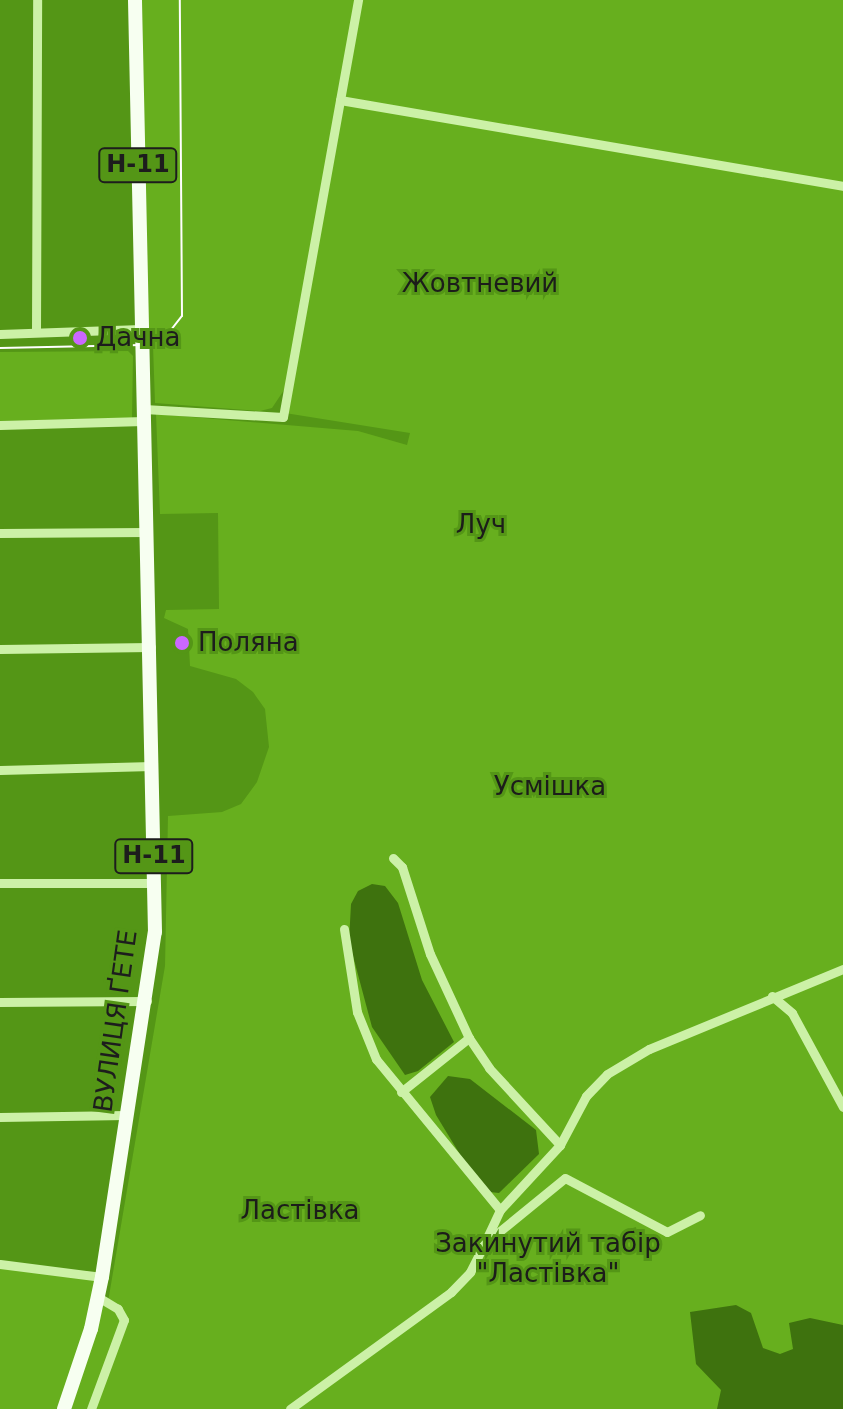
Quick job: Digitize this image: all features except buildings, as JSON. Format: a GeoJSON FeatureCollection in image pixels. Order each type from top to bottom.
{"type":"FeatureCollection","features":[{"type":"Feature","properties":{"kind":"main road","name":"Н-11"},"geometry":{"type":"LineString","coordinates":[[135,0],[141,329]]}},
{"type":"Feature","properties":{"kind":"main road","name":"ВУЛИЦЯ ҐЕТЕ"},"geometry":{"type":"LineString","coordinates":[[98,1297],[147,1001],[155,883],[141,329]]}},
{"type":"Feature","properties":{"kind":"main road","name":"Н-11"},"geometry":{"type":"LineString","coordinates":[[64,1409],[98,1297]]}},
{"type":"Feature","properties":{"kind":"street"},"geometry":{"type":"LineString","coordinates":[[36,332],[37,0]]}},
{"type":"Feature","properties":{"kind":"street"},"geometry":{"type":"LineString","coordinates":[[0,425],[144,415],[283,417],[358,0]]}},
{"type":"Feature","properties":{"kind":"street"},"geometry":{"type":"LineString","coordinates":[[340,100],[843,186]]}},
{"type":"Feature","properties":{"kind":"street"},"geometry":{"type":"LineString","coordinates":[[0,334],[141,329]]}},
{"type":"Feature","properties":{"kind":"street"},"geometry":{"type":"LineString","coordinates":[[0,533],[147,532]]}},
{"type":"Feature","properties":{"kind":"street"},"geometry":{"type":"LineString","coordinates":[[0,649],[151,647]]}},
{"type":"Feature","properties":{"kind":"street"},"geometry":{"type":"LineString","coordinates":[[0,770],[152,766]]}},
{"type":"Feature","properties":{"kind":"street"},"geometry":{"type":"LineString","coordinates":[[393,858],[402,867],[435,968],[469,1038],[489,1068],[560,1145]]}},
{"type":"Feature","properties":{"kind":"street"},"geometry":{"type":"LineString","coordinates":[[0,883],[155,883]]}},
{"type":"Feature","properties":{"kind":"street"},"geometry":{"type":"LineString","coordinates":[[344,929],[357,1012],[376,1059],[500,1210]]}},
{"type":"Feature","properties":{"kind":"street"},"geometry":{"type":"LineString","coordinates":[[290,1409],[451,1292],[470,1272],[500,1210],[560,1145],[586,1096],[607,1074],[649,1049],[843,969]]}},
{"type":"Feature","properties":{"kind":"street"},"geometry":{"type":"LineString","coordinates":[[772,996],[792,1013],[843,1107]]}},
{"type":"Feature","properties":{"kind":"street"},"geometry":{"type":"LineString","coordinates":[[0,1002],[147,1001]]}},
{"type":"Feature","properties":{"kind":"street"},"geometry":{"type":"LineString","coordinates":[[401,1092],[469,1038]]}},
{"type":"Feature","properties":{"kind":"street"},"geometry":{"type":"LineString","coordinates":[[0,1117],[126,1115]]}},
{"type":"Feature","properties":{"kind":"street"},"geometry":{"type":"LineString","coordinates":[[484,1244],[569,1177],[667,1232],[700,1215]]}},
{"type":"Feature","properties":{"kind":"street"},"geometry":{"type":"LineString","coordinates":[[0,1264],[102,1277]]}},
{"type":"Feature","properties":{"kind":"street"},"geometry":{"type":"LineString","coordinates":[[91,1409],[124,1320],[118,1309],[98,1297]]}},
{"type":"Feature","properties":{"kind":"green space"},"geometry":{"type":"Polygon","coordinates":[[[142,0],[843,0],[843,1409],[0,1409],[0,1264],[102,1277],[98,1297],[108,1302],[165,966],[168,816],[222,812],[241,804],[257,782],[269,747],[265,709],[253,692],[236,679],[190,666],[188,629],[164,618],[166,610],[219,609],[218,513],[160,514],[156,414],[358,431],[407,445],[410,433],[285,413],[288,384],[272,408],[260,411],[155,403],[153,346],[147,327],[142,0]]]}},
{"type":"Feature","properties":{"kind":"green space"},"geometry":{"type":"Polygon","coordinates":[[[128,351],[133,356],[132,418],[0,421],[0,352],[128,351]]]}},
{"type":"Feature","properties":{"kind":"shaded area"},"geometry":{"type":"Polygon","coordinates":[[[372,884],[385,886],[398,903],[422,980],[454,1042],[418,1071],[405,1075],[372,1027],[349,941],[351,904],[358,891],[372,884]]]}},
{"type":"Feature","properties":{"kind":"shaded area"},"geometry":{"type":"Polygon","coordinates":[[[448,1076],[470,1079],[536,1130],[539,1154],[499,1193],[490,1192],[464,1161],[436,1115],[430,1097],[448,1076]]]}},
{"type":"Feature","properties":{"kind":"shaded area"},"geometry":{"type":"Polygon","coordinates":[[[736,1305],[751,1313],[763,1348],[780,1354],[793,1349],[789,1323],[810,1318],[843,1325],[843,1409],[717,1409],[721,1390],[696,1364],[690,1312],[736,1305]]]}},
{"type":"Feature","properties":{"kind":"tram line"},"geometry":{"type":"LineString","coordinates":[[0,348],[142,345],[167,335],[182,316],[180,0]]}},
{"type":"Feature","properties":{"kind":"place","name":"Дачна"},"geometry":{"type":"Point","coordinates":[80,338]}},
{"type":"Feature","properties":{"kind":"place","name":"Поляна"},"geometry":{"type":"Point","coordinates":[182,643]}},
{"type":"Feature","properties":{"kind":"park label","name":"Жовтневий"},"geometry":{"type":"Point","coordinates":[480,284]}},
{"type":"Feature","properties":{"kind":"park label","name":"Луч"},"geometry":{"type":"Point","coordinates":[481,525]}},
{"type":"Feature","properties":{"kind":"park label","name":"Усмішка"},"geometry":{"type":"Point","coordinates":[550,787]}},
{"type":"Feature","properties":{"kind":"park label","name":"Ластівка"},"geometry":{"type":"Point","coordinates":[300,1211]}},
{"type":"Feature","properties":{"kind":"park label","name":"Закинутий табір \"Ластівка\""},"geometry":{"type":"Point","coordinates":[548,1259]}}]}
